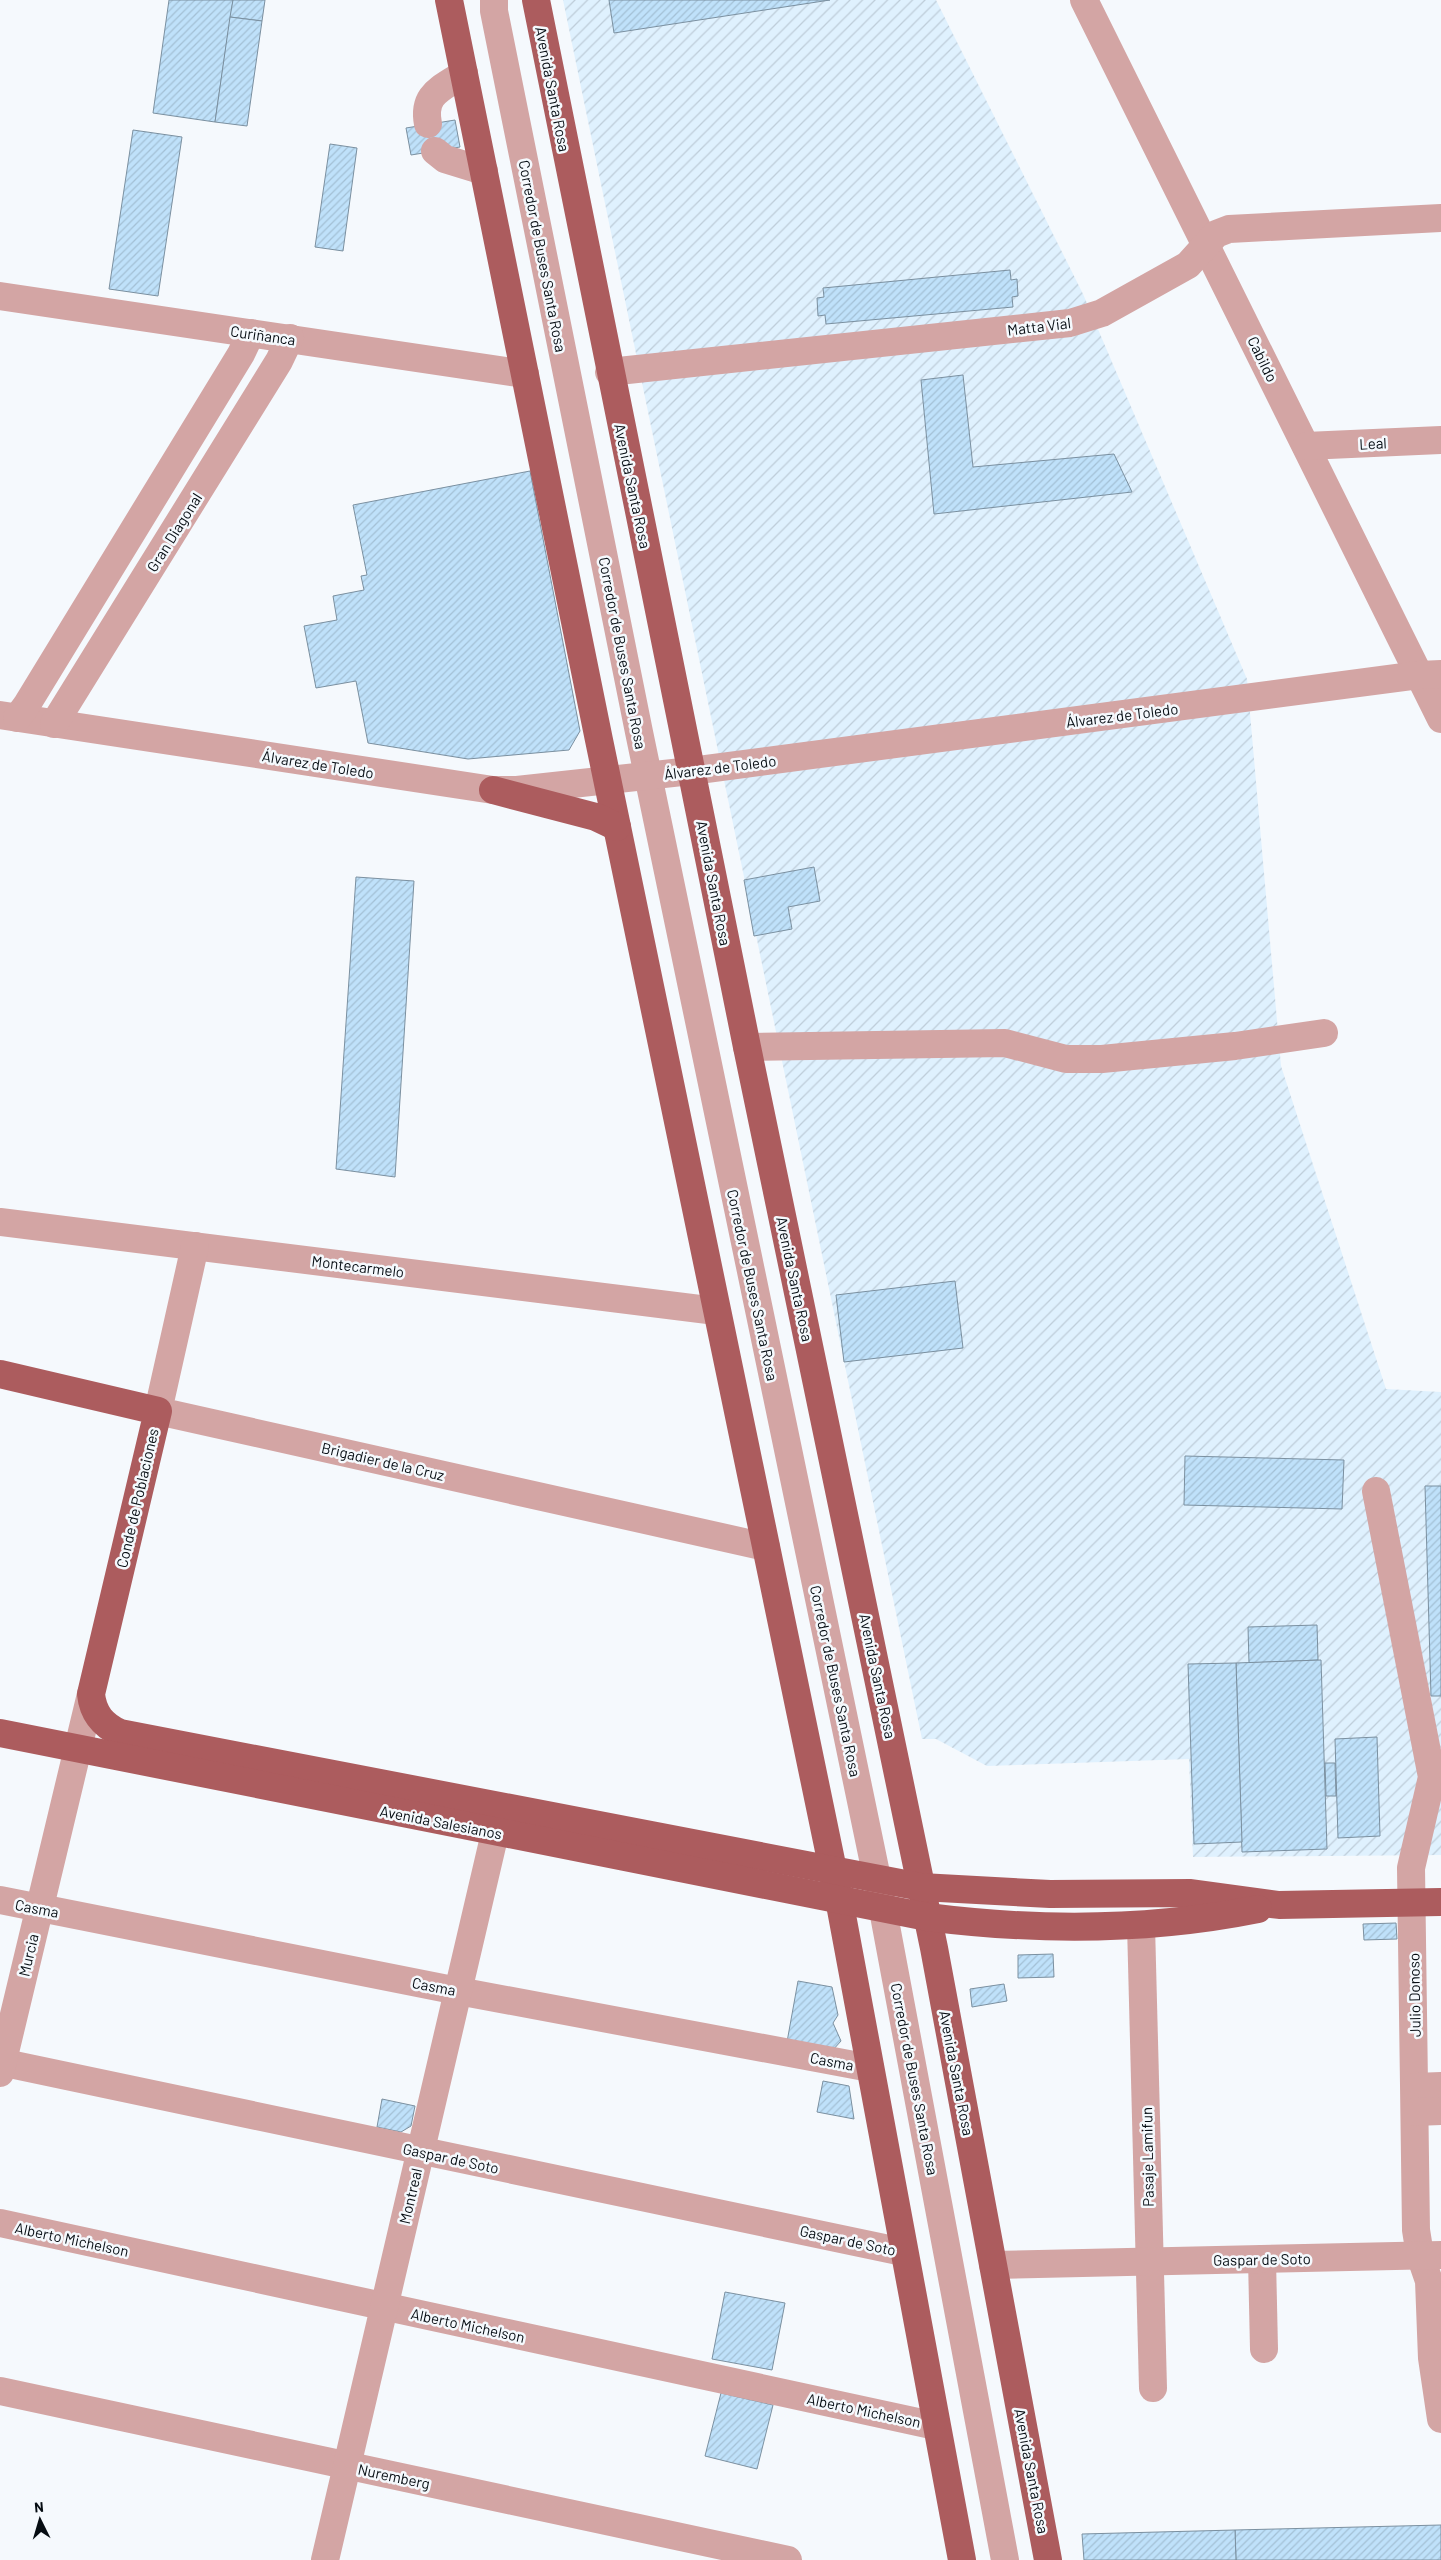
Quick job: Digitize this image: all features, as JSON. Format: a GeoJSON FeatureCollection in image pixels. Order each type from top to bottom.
{"type":"FeatureCollection","features":[{"type":"Feature","properties":{"kind":"main road"},"geometry":{"type":"LineString","coordinates":[[449,0],[716,1311],[839,1899],[903,2252],[962,2560]]}},
{"type":"Feature","properties":{"kind":"main road","name":"Avenida Santa Rosa"},"geometry":{"type":"LineString","coordinates":[[536,0],[609,372],[921,1887],[1048,2560]]}},
{"type":"Feature","properties":{"kind":"main road"},"geometry":{"type":"LineString","coordinates":[[492,790],[596,817],[617,827]]}},
{"type":"Feature","properties":{"kind":"main road","name":"Brigadier de la Cruz"},"geometry":{"type":"LineString","coordinates":[[0,1374],[158,1411]]}},
{"type":"Feature","properties":{"kind":"main road","name":"Conde de Poblaciones"},"geometry":{"type":"LineString","coordinates":[[91,1694],[158,1411]]}},
{"type":"Feature","properties":{"kind":"main road","name":"Avenida Salesianos"},"geometry":{"type":"LineString","coordinates":[[91,1694],[93,1708],[104,1723],[112,1729],[130,1735],[921,1887],[1050,1894],[1191,1893],[1279,1905]]}},
{"type":"Feature","properties":{"kind":"main road","name":"Avenida Salesianos"},"geometry":{"type":"LineString","coordinates":[[0,1733],[495,1833],[927,1917],[1026,1926],[1141,1925],[1224,1915],[1279,1905]]}},
{"type":"Feature","properties":{"kind":"main road"},"geometry":{"type":"LineString","coordinates":[[1279,1905],[1441,1902]]}},
{"type":"Feature","properties":{"kind":"street","name":"Cabildo"},"geometry":{"type":"LineString","coordinates":[[1084,0],[1306,446],[1430,675],[1441,719]]}},
{"type":"Feature","properties":{"kind":"street","name":"Corredor de Buses Santa Rosa"},"geometry":{"type":"LineString","coordinates":[[492,4],[648,776],[877,1878],[1005,2560]]}},
{"type":"Feature","properties":{"kind":"street"},"geometry":{"type":"LineString","coordinates":[[428,124],[426,106],[431,96],[464,73]]}},
{"type":"Feature","properties":{"kind":"street"},"geometry":{"type":"LineString","coordinates":[[435,151],[445,159],[484,171]]}},
{"type":"Feature","properties":{"kind":"street","name":"Matta Vial"},"geometry":{"type":"LineString","coordinates":[[609,372],[1086,319],[1188,265],[1216,234],[1229,229],[1441,218]]}},
{"type":"Feature","properties":{"kind":"street","name":"Curiñanca"},"geometry":{"type":"LineString","coordinates":[[0,296],[525,374]]}},
{"type":"Feature","properties":{"kind":"street"},"geometry":{"type":"LineString","coordinates":[[8,717],[26,706],[236,362],[251,333]]}},
{"type":"Feature","properties":{"kind":"street","name":"Gran Diagonal"},"geometry":{"type":"LineString","coordinates":[[54,724],[279,361],[290,338]]}},
{"type":"Feature","properties":{"kind":"street","name":"Leal"},"geometry":{"type":"LineString","coordinates":[[1306,446],[1441,440]]}},
{"type":"Feature","properties":{"kind":"street","name":"Álvarez de Toledo"},"geometry":{"type":"LineString","coordinates":[[8,717],[492,790],[539,789],[692,771],[1430,675]]}},
{"type":"Feature","properties":{"kind":"street"},"geometry":{"type":"LineString","coordinates":[[747,1047],[1005,1043],[1066,1058],[1102,1058],[1235,1046],[1324,1033]]}},
{"type":"Feature","properties":{"kind":"street","name":"Montecarmelo"},"geometry":{"type":"LineString","coordinates":[[0,1222],[716,1311]]}},
{"type":"Feature","properties":{"kind":"street","name":"Conde de Poblaciones"},"geometry":{"type":"LineString","coordinates":[[158,1411],[195,1246]]}},
{"type":"Feature","properties":{"kind":"street","name":"Brigadier de la Cruz"},"geometry":{"type":"LineString","coordinates":[[158,1411],[766,1547]]}},
{"type":"Feature","properties":{"kind":"street","name":"Julio Donoso"},"geometry":{"type":"LineString","coordinates":[[1376,1491],[1432,1777],[1411,1868],[1428,2099],[1416,2230],[1431,2255],[1429,2281],[1432,2358],[1441,2419]]}},
{"type":"Feature","properties":{"kind":"street","name":"Conde de Poblaciones"},"geometry":{"type":"LineString","coordinates":[[76,1749],[91,1694]]}},
{"type":"Feature","properties":{"kind":"street","name":"Murcia"},"geometry":{"type":"LineString","coordinates":[[1,2066],[76,1749]]}},
{"type":"Feature","properties":{"kind":"street","name":"Montreal"},"geometry":{"type":"LineString","coordinates":[[325,2560],[495,1833]]}},
{"type":"Feature","properties":{"kind":"street","name":"Casma"},"geometry":{"type":"LineString","coordinates":[[0,1900],[458,1991],[870,2068]]}},
{"type":"Feature","properties":{"kind":"street","name":"Pasaje Lamifun"},"geometry":{"type":"LineString","coordinates":[[1141,1925],[1152,2388]]}},
{"type":"Feature","properties":{"kind":"street","name":"Gaspar de Soto"},"geometry":{"type":"LineString","coordinates":[[1,2066],[421,2151],[903,2252]]}},
{"type":"Feature","properties":{"kind":"street","name":"Alberto Michelson"},"geometry":{"type":"LineString","coordinates":[[0,2223],[936,2426]]}},
{"type":"Feature","properties":{"kind":"street","name":"Gaspar de Soto"},"geometry":{"type":"LineString","coordinates":[[993,2265],[1431,2255]]}},
{"type":"Feature","properties":{"kind":"street"},"geometry":{"type":"LineString","coordinates":[[1262,2259],[1264,2349]]}},
{"type":"Feature","properties":{"kind":"street","name":"Nuremberg"},"geometry":{"type":"LineString","coordinates":[[0,2391],[788,2560]]}},
{"type":"Feature","properties":{"kind":"shaded area"},"geometry":{"type":"Polygon","coordinates":[[[563,0],[936,0],[1083,294],[1247,679],[1281,1066],[1386,1389],[1441,1392],[1441,1855],[1193,1857],[1189,1759],[987,1766],[936,1739],[922,1739],[563,0]]]}},
{"type":"Feature","properties":{"kind":"building"},"geometry":{"type":"Polygon","coordinates":[[[169,0],[233,0],[215,122],[153,113],[169,0]]]}},
{"type":"Feature","properties":{"kind":"building"},"geometry":{"type":"Polygon","coordinates":[[[233,0],[265,0],[262,21],[230,17],[233,0]]]}},
{"type":"Feature","properties":{"kind":"building"},"geometry":{"type":"Polygon","coordinates":[[[609,0],[830,0],[614,33],[609,0]]]}},
{"type":"Feature","properties":{"kind":"building"},"geometry":{"type":"Polygon","coordinates":[[[230,17],[262,21],[247,126],[215,122],[230,17]]]}},
{"type":"Feature","properties":{"kind":"building"},"geometry":{"type":"Polygon","coordinates":[[[455,120],[460,147],[411,155],[406,128],[455,120]]]}},
{"type":"Feature","properties":{"kind":"building"},"geometry":{"type":"Polygon","coordinates":[[[133,130],[182,137],[158,296],[109,289],[133,130]]]}},
{"type":"Feature","properties":{"kind":"building"},"geometry":{"type":"Polygon","coordinates":[[[330,144],[357,148],[343,251],[315,247],[330,144]]]}},
{"type":"Feature","properties":{"kind":"building"},"geometry":{"type":"Polygon","coordinates":[[[1010,270],[1011,280],[1017,279],[1018,296],[1012,297],[1013,307],[826,324],[825,315],[818,316],[817,298],[824,297],[823,288],[1010,270]]]}},
{"type":"Feature","properties":{"kind":"building"},"geometry":{"type":"Polygon","coordinates":[[[963,375],[973,467],[1114,454],[1132,492],[934,514],[921,380],[963,375]]]}},
{"type":"Feature","properties":{"kind":"building"},"geometry":{"type":"Polygon","coordinates":[[[530,471],[580,731],[569,750],[468,759],[368,743],[356,681],[316,688],[304,626],[337,620],[333,596],[364,590],[361,576],[367,575],[353,505],[530,471]]]}},
{"type":"Feature","properties":{"kind":"building"},"geometry":{"type":"Polygon","coordinates":[[[814,867],[820,901],[788,907],[792,929],[754,936],[744,880],[814,867]]]}},
{"type":"Feature","properties":{"kind":"building"},"geometry":{"type":"Polygon","coordinates":[[[356,877],[414,881],[395,1177],[336,1169],[356,877]]]}},
{"type":"Feature","properties":{"kind":"building"},"geometry":{"type":"Polygon","coordinates":[[[955,1281],[963,1348],[844,1362],[836,1295],[955,1281]]]}},
{"type":"Feature","properties":{"kind":"building"},"geometry":{"type":"Polygon","coordinates":[[[1185,1456],[1344,1460],[1342,1509],[1184,1505],[1185,1456]]]}},
{"type":"Feature","properties":{"kind":"building"},"geometry":{"type":"Polygon","coordinates":[[[1425,1486],[1441,1486],[1441,1696],[1431,1696],[1425,1486]]]}},
{"type":"Feature","properties":{"kind":"building"},"geometry":{"type":"Polygon","coordinates":[[[1317,1625],[1318,1660],[1249,1663],[1248,1627],[1317,1625]]]}},
{"type":"Feature","properties":{"kind":"building"},"geometry":{"type":"Polygon","coordinates":[[[1321,1660],[1327,1849],[1242,1852],[1236,1663],[1321,1660]]]}},
{"type":"Feature","properties":{"kind":"building"},"geometry":{"type":"Polygon","coordinates":[[[1236,1663],[1242,1842],[1194,1844],[1188,1664],[1236,1663]]]}},
{"type":"Feature","properties":{"kind":"building"},"geometry":{"type":"Polygon","coordinates":[[[1377,1737],[1380,1836],[1338,1838],[1335,1739],[1377,1737]]]}},
{"type":"Feature","properties":{"kind":"building"},"geometry":{"type":"Polygon","coordinates":[[[1325,1763],[1335,1763],[1336,1796],[1326,1796],[1325,1763]]]}},
{"type":"Feature","properties":{"kind":"building"},"geometry":{"type":"Polygon","coordinates":[[[1396,1923],[1397,1939],[1364,1940],[1363,1924],[1396,1923]]]}},
{"type":"Feature","properties":{"kind":"building"},"geometry":{"type":"Polygon","coordinates":[[[1053,1954],[1054,1977],[1018,1978],[1018,1955],[1053,1954]]]}},
{"type":"Feature","properties":{"kind":"building"},"geometry":{"type":"Polygon","coordinates":[[[798,1981],[832,1987],[838,2015],[833,2023],[841,2041],[832,2051],[787,2042],[798,1981]]]}},
{"type":"Feature","properties":{"kind":"building"},"geometry":{"type":"Polygon","coordinates":[[[1004,1984],[1007,2001],[972,2007],[970,1989],[1004,1984]]]}},
{"type":"Feature","properties":{"kind":"building"},"geometry":{"type":"Polygon","coordinates":[[[823,2081],[849,2086],[854,2119],[817,2112],[823,2081]]]}},
{"type":"Feature","properties":{"kind":"building"},"geometry":{"type":"Polygon","coordinates":[[[382,2099],[415,2106],[411,2126],[401,2132],[377,2127],[382,2099]]]}},
{"type":"Feature","properties":{"kind":"building"},"geometry":{"type":"Polygon","coordinates":[[[725,2292],[785,2303],[772,2370],[712,2359],[725,2292]]]}},
{"type":"Feature","properties":{"kind":"building"},"geometry":{"type":"Polygon","coordinates":[[[721,2393],[773,2405],[757,2469],[705,2456],[721,2393]]]}},
{"type":"Feature","properties":{"kind":"building"},"geometry":{"type":"Polygon","coordinates":[[[1441,2525],[1441,2560],[1236,2560],[1235,2530],[1441,2525]]]}},
{"type":"Feature","properties":{"kind":"building"},"geometry":{"type":"Polygon","coordinates":[[[1235,2530],[1236,2560],[1084,2560],[1082,2534],[1235,2530]]]}}]}
